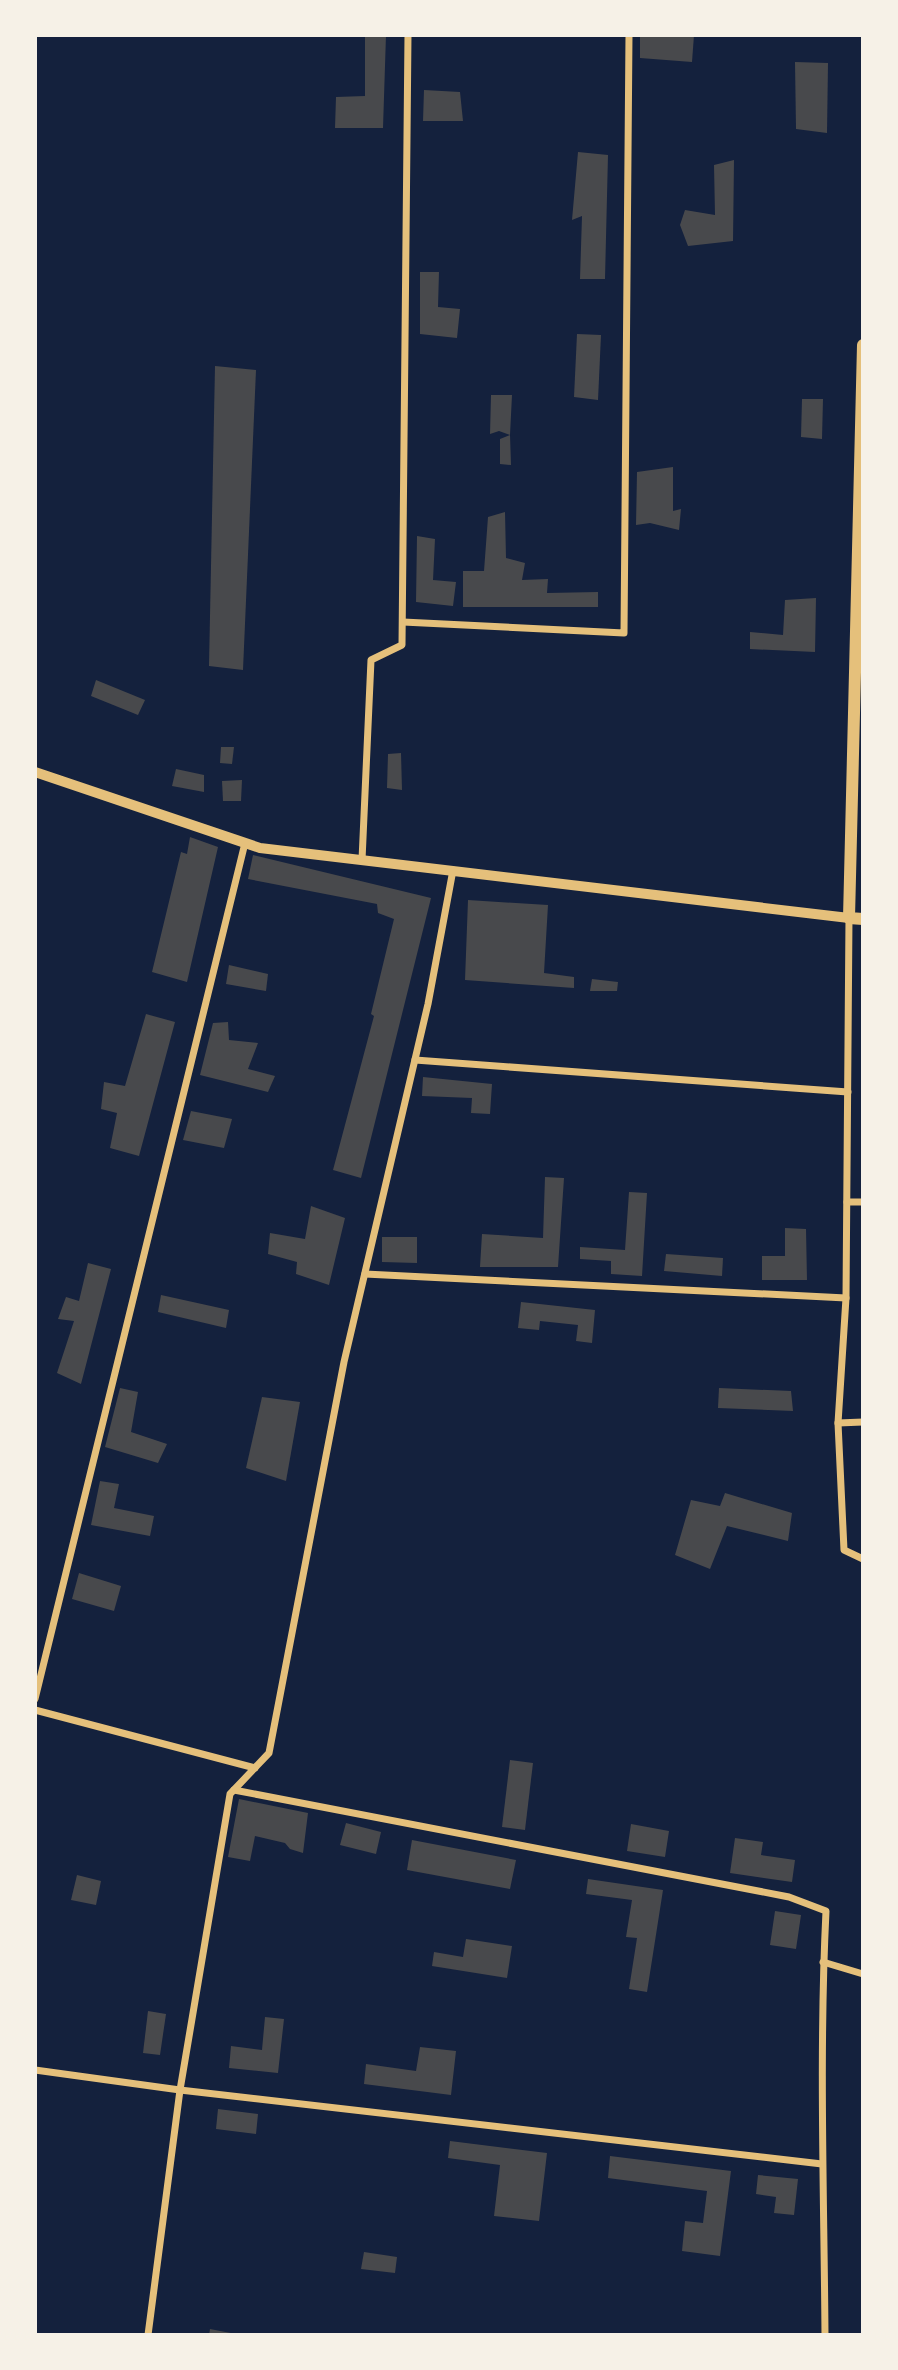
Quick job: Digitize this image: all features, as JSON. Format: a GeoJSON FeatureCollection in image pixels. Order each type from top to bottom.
{"type":"FeatureCollection","features":[{"type":"Feature","properties":{"kind":"main road"},"geometry":{"type":"LineString","coordinates":[[863,345],[849,918],[863,919]]}},
{"type":"Feature","properties":{"kind":"street"},"geometry":{"type":"LineString","coordinates":[[362,860],[371,660],[402,645],[408,35]]}},
{"type":"Feature","properties":{"kind":"street"},"geometry":{"type":"LineString","coordinates":[[403,622],[624,633],[629,35]]}},
{"type":"Feature","properties":{"kind":"street"},"geometry":{"type":"LineString","coordinates":[[35,772],[260,848],[849,918],[846,1298],[838,1423],[844,1550],[863,1559]]}},
{"type":"Feature","properties":{"kind":"street"},"geometry":{"type":"LineString","coordinates":[[35,1699],[245,843]]}},
{"type":"Feature","properties":{"kind":"street"},"geometry":{"type":"LineString","coordinates":[[148,2335],[180,2090],[230,1794],[269,1753],[344,1363],[428,1004],[453,870]]}},
{"type":"Feature","properties":{"kind":"street"},"geometry":{"type":"LineString","coordinates":[[415,1060],[848,1092]]}},
{"type":"Feature","properties":{"kind":"street"},"geometry":{"type":"LineString","coordinates":[[847,1202],[863,1202]]}},
{"type":"Feature","properties":{"kind":"street"},"geometry":{"type":"LineString","coordinates":[[365,1274],[846,1298]]}},
{"type":"Feature","properties":{"kind":"street"},"geometry":{"type":"LineString","coordinates":[[838,1423],[863,1422]]}},
{"type":"Feature","properties":{"kind":"street"},"geometry":{"type":"LineString","coordinates":[[35,1710],[255,1768]]}},
{"type":"Feature","properties":{"kind":"street"},"geometry":{"type":"LineString","coordinates":[[234,1790],[789,1897],[826,1910],[823,1962],[822,2164],[825,2335]]}},
{"type":"Feature","properties":{"kind":"street"},"geometry":{"type":"LineString","coordinates":[[823,1962],[863,1974]]}},
{"type":"Feature","properties":{"kind":"street"},"geometry":{"type":"LineString","coordinates":[[35,2070],[180,2090],[822,2164]]}},
{"type":"Feature","properties":{"kind":"building"},"geometry":{"type":"Polygon","coordinates":[[[365,35],[386,35],[383,128],[335,128],[336,97],[365,96],[365,35]]]}},
{"type":"Feature","properties":{"kind":"building"},"geometry":{"type":"Polygon","coordinates":[[[640,35],[694,35],[692,62],[640,58],[640,35]]]}},
{"type":"Feature","properties":{"kind":"building"},"geometry":{"type":"Polygon","coordinates":[[[795,62],[828,63],[827,133],[796,129],[795,62]]]}},
{"type":"Feature","properties":{"kind":"building"},"geometry":{"type":"Polygon","coordinates":[[[424,90],[460,92],[463,121],[423,121],[424,90]]]}},
{"type":"Feature","properties":{"kind":"building"},"geometry":{"type":"Polygon","coordinates":[[[578,152],[608,155],[605,279],[580,279],[582,216],[572,220],[578,152]]]}},
{"type":"Feature","properties":{"kind":"building"},"geometry":{"type":"Polygon","coordinates":[[[734,160],[733,241],[688,246],[680,225],[685,210],[715,215],[714,165],[734,160]]]}},
{"type":"Feature","properties":{"kind":"building"},"geometry":{"type":"Polygon","coordinates":[[[420,272],[439,272],[438,307],[460,309],[457,338],[420,334],[420,272]]]}},
{"type":"Feature","properties":{"kind":"building"},"geometry":{"type":"Polygon","coordinates":[[[577,334],[601,335],[598,400],[574,397],[577,334]]]}},
{"type":"Feature","properties":{"kind":"building"},"geometry":{"type":"Polygon","coordinates":[[[215,366],[256,370],[243,670],[209,666],[215,366]]]}},
{"type":"Feature","properties":{"kind":"building"},"geometry":{"type":"Polygon","coordinates":[[[491,395],[512,395],[510,435],[499,431],[490,434],[491,395]]]}},
{"type":"Feature","properties":{"kind":"building"},"geometry":{"type":"Polygon","coordinates":[[[802,399],[823,399],[822,439],[801,437],[802,399]]]}},
{"type":"Feature","properties":{"kind":"building"},"geometry":{"type":"Polygon","coordinates":[[[510,435],[511,465],[500,464],[500,439],[510,435]]]}},
{"type":"Feature","properties":{"kind":"building"},"geometry":{"type":"Polygon","coordinates":[[[673,467],[673,511],[681,509],[679,530],[650,523],[636,525],[637,472],[673,467]]]}},
{"type":"Feature","properties":{"kind":"building"},"geometry":{"type":"Polygon","coordinates":[[[505,512],[506,558],[525,563],[522,580],[548,579],[547,593],[598,592],[598,607],[463,607],[463,571],[484,571],[488,517],[505,512]]]}},
{"type":"Feature","properties":{"kind":"building"},"geometry":{"type":"Polygon","coordinates":[[[417,536],[435,539],[433,580],[456,582],[453,606],[416,602],[417,536]]]}},
{"type":"Feature","properties":{"kind":"building"},"geometry":{"type":"Polygon","coordinates":[[[816,598],[815,652],[750,649],[750,632],[783,635],[785,600],[816,598]]]}},
{"type":"Feature","properties":{"kind":"building"},"geometry":{"type":"Polygon","coordinates":[[[96,680],[145,700],[138,715],[91,696],[96,680]]]}},
{"type":"Feature","properties":{"kind":"building"},"geometry":{"type":"Polygon","coordinates":[[[221,747],[234,747],[232,764],[220,763],[221,747]]]}},
{"type":"Feature","properties":{"kind":"building"},"geometry":{"type":"Polygon","coordinates":[[[401,753],[402,790],[387,788],[388,754],[401,753]]]}},
{"type":"Feature","properties":{"kind":"building"},"geometry":{"type":"Polygon","coordinates":[[[176,769],[204,775],[204,792],[172,786],[176,769]]]}},
{"type":"Feature","properties":{"kind":"building"},"geometry":{"type":"Polygon","coordinates":[[[242,780],[241,801],[223,801],[222,781],[242,780]]]}},
{"type":"Feature","properties":{"kind":"building"},"geometry":{"type":"Polygon","coordinates":[[[190,837],[218,847],[187,982],[152,972],[181,852],[187,854],[190,837]]]}},
{"type":"Feature","properties":{"kind":"building"},"geometry":{"type":"Polygon","coordinates":[[[253,855],[431,898],[361,1178],[333,1170],[374,1016],[371,1014],[394,919],[378,913],[377,904],[248,879],[253,855]]]}},
{"type":"Feature","properties":{"kind":"building"},"geometry":{"type":"Polygon","coordinates":[[[468,900],[548,905],[544,973],[574,977],[574,988],[465,980],[468,900]]]}},
{"type":"Feature","properties":{"kind":"building"},"geometry":{"type":"Polygon","coordinates":[[[229,965],[268,974],[266,991],[226,984],[229,965]]]}},
{"type":"Feature","properties":{"kind":"building"},"geometry":{"type":"Polygon","coordinates":[[[592,979],[618,982],[617,991],[590,991],[592,979]]]}},
{"type":"Feature","properties":{"kind":"building"},"geometry":{"type":"Polygon","coordinates":[[[146,1014],[175,1022],[139,1156],[110,1148],[117,1113],[101,1109],[104,1082],[125,1086],[146,1014]]]}},
{"type":"Feature","properties":{"kind":"building"},"geometry":{"type":"Polygon","coordinates":[[[228,1022],[229,1040],[258,1043],[248,1069],[275,1076],[268,1092],[200,1075],[213,1023],[228,1022]]]}},
{"type":"Feature","properties":{"kind":"building"},"geometry":{"type":"Polygon","coordinates":[[[423,1077],[492,1084],[490,1114],[471,1113],[472,1098],[422,1096],[423,1077]]]}},
{"type":"Feature","properties":{"kind":"building"},"geometry":{"type":"Polygon","coordinates":[[[191,1111],[232,1119],[224,1148],[183,1140],[191,1111]]]}},
{"type":"Feature","properties":{"kind":"building"},"geometry":{"type":"Polygon","coordinates":[[[545,1177],[564,1178],[558,1267],[480,1267],[482,1234],[543,1238],[545,1177]]]}},
{"type":"Feature","properties":{"kind":"building"},"geometry":{"type":"Polygon","coordinates":[[[629,1192],[647,1193],[642,1276],[611,1274],[611,1261],[580,1259],[580,1247],[625,1250],[629,1192]]]}},
{"type":"Feature","properties":{"kind":"building"},"geometry":{"type":"Polygon","coordinates":[[[311,1206],[345,1218],[329,1285],[296,1274],[297,1262],[268,1254],[270,1233],[305,1239],[311,1206]]]}},
{"type":"Feature","properties":{"kind":"building"},"geometry":{"type":"Polygon","coordinates":[[[785,1228],[806,1229],[807,1280],[762,1280],[762,1256],[785,1256],[785,1228]]]}},
{"type":"Feature","properties":{"kind":"building"},"geometry":{"type":"Polygon","coordinates":[[[382,1237],[417,1237],[417,1263],[382,1262],[382,1237]]]}},
{"type":"Feature","properties":{"kind":"building"},"geometry":{"type":"Polygon","coordinates":[[[666,1254],[723,1258],[722,1276],[664,1271],[666,1254]]]}},
{"type":"Feature","properties":{"kind":"building"},"geometry":{"type":"Polygon","coordinates":[[[88,1263],[111,1269],[81,1384],[57,1373],[74,1321],[58,1319],[66,1297],[79,1301],[88,1263]]]}},
{"type":"Feature","properties":{"kind":"building"},"geometry":{"type":"Polygon","coordinates":[[[161,1295],[229,1310],[226,1328],[158,1312],[161,1295]]]}},
{"type":"Feature","properties":{"kind":"building"},"geometry":{"type":"Polygon","coordinates":[[[521,1302],[595,1310],[592,1343],[576,1341],[578,1325],[540,1321],[539,1330],[518,1328],[521,1302]]]}},
{"type":"Feature","properties":{"kind":"building"},"geometry":{"type":"Polygon","coordinates":[[[120,1388],[138,1392],[131,1432],[167,1444],[158,1463],[105,1447],[120,1388]]]}},
{"type":"Feature","properties":{"kind":"building"},"geometry":{"type":"Polygon","coordinates":[[[719,1388],[791,1391],[793,1411],[718,1408],[719,1388]]]}},
{"type":"Feature","properties":{"kind":"building"},"geometry":{"type":"Polygon","coordinates":[[[262,1397],[300,1402],[286,1481],[246,1468],[262,1397]]]}},
{"type":"Feature","properties":{"kind":"building"},"geometry":{"type":"Polygon","coordinates":[[[100,1481],[119,1484],[114,1508],[154,1516],[150,1536],[91,1525],[100,1481]]]}},
{"type":"Feature","properties":{"kind":"building"},"geometry":{"type":"Polygon","coordinates":[[[725,1493],[792,1513],[788,1541],[727,1526],[710,1569],[675,1555],[691,1500],[720,1506],[725,1493]]]}},
{"type":"Feature","properties":{"kind":"building"},"geometry":{"type":"Polygon","coordinates":[[[79,1573],[121,1586],[114,1611],[72,1599],[79,1573]]]}},
{"type":"Feature","properties":{"kind":"building"},"geometry":{"type":"Polygon","coordinates":[[[510,1760],[533,1763],[525,1830],[502,1827],[510,1760]]]}},
{"type":"Feature","properties":{"kind":"building"},"geometry":{"type":"Polygon","coordinates":[[[239,1799],[308,1813],[303,1853],[290,1849],[285,1843],[255,1836],[250,1861],[228,1857],[239,1799]]]}},
{"type":"Feature","properties":{"kind":"building"},"geometry":{"type":"Polygon","coordinates":[[[346,1823],[381,1832],[376,1854],[340,1845],[346,1823]]]}},
{"type":"Feature","properties":{"kind":"building"},"geometry":{"type":"Polygon","coordinates":[[[631,1824],[669,1831],[665,1857],[627,1851],[631,1824]]]}},
{"type":"Feature","properties":{"kind":"building"},"geometry":{"type":"Polygon","coordinates":[[[735,1838],[763,1842],[761,1855],[795,1860],[792,1882],[730,1873],[735,1838]]]}},
{"type":"Feature","properties":{"kind":"building"},"geometry":{"type":"Polygon","coordinates":[[[412,1840],[516,1860],[510,1889],[407,1870],[412,1840]]]}},
{"type":"Feature","properties":{"kind":"building"},"geometry":{"type":"Polygon","coordinates":[[[77,1875],[101,1881],[96,1905],[71,1900],[77,1875]]]}},
{"type":"Feature","properties":{"kind":"building"},"geometry":{"type":"Polygon","coordinates":[[[588,1879],[663,1890],[647,1992],[629,1989],[637,1938],[626,1937],[632,1900],[586,1894],[588,1879]]]}},
{"type":"Feature","properties":{"kind":"building"},"geometry":{"type":"Polygon","coordinates":[[[775,1911],[801,1915],[796,1949],[770,1945],[775,1911]]]}},
{"type":"Feature","properties":{"kind":"building"},"geometry":{"type":"Polygon","coordinates":[[[466,1939],[512,1946],[507,1978],[432,1966],[434,1952],[463,1957],[466,1939]]]}},
{"type":"Feature","properties":{"kind":"building"},"geometry":{"type":"Polygon","coordinates":[[[148,2011],[166,2014],[160,2055],[143,2053],[148,2011]]]}},
{"type":"Feature","properties":{"kind":"building"},"geometry":{"type":"Polygon","coordinates":[[[265,2017],[284,2019],[278,2073],[229,2068],[231,2046],[262,2050],[265,2017]]]}},
{"type":"Feature","properties":{"kind":"building"},"geometry":{"type":"Polygon","coordinates":[[[420,2047],[456,2051],[451,2095],[364,2084],[366,2064],[416,2071],[420,2047]]]}},
{"type":"Feature","properties":{"kind":"building"},"geometry":{"type":"Polygon","coordinates":[[[218,2109],[258,2114],[256,2134],[216,2129],[218,2109]]]}},
{"type":"Feature","properties":{"kind":"building"},"geometry":{"type":"Polygon","coordinates":[[[450,2141],[547,2153],[539,2221],[494,2216],[500,2165],[448,2158],[450,2141]]]}},
{"type":"Feature","properties":{"kind":"building"},"geometry":{"type":"Polygon","coordinates":[[[610,2156],[731,2171],[720,2256],[682,2251],[685,2221],[703,2223],[707,2191],[608,2178],[610,2156]]]}},
{"type":"Feature","properties":{"kind":"building"},"geometry":{"type":"Polygon","coordinates":[[[758,2175],[798,2179],[794,2215],[774,2213],[776,2197],[756,2194],[758,2175]]]}},
{"type":"Feature","properties":{"kind":"building"},"geometry":{"type":"Polygon","coordinates":[[[364,2252],[397,2257],[395,2273],[361,2269],[364,2252]]]}},
{"type":"Feature","properties":{"kind":"building"},"geometry":{"type":"Polygon","coordinates":[[[210,2329],[236,2334],[236,2335],[209,2335],[210,2329]]]}}]}
